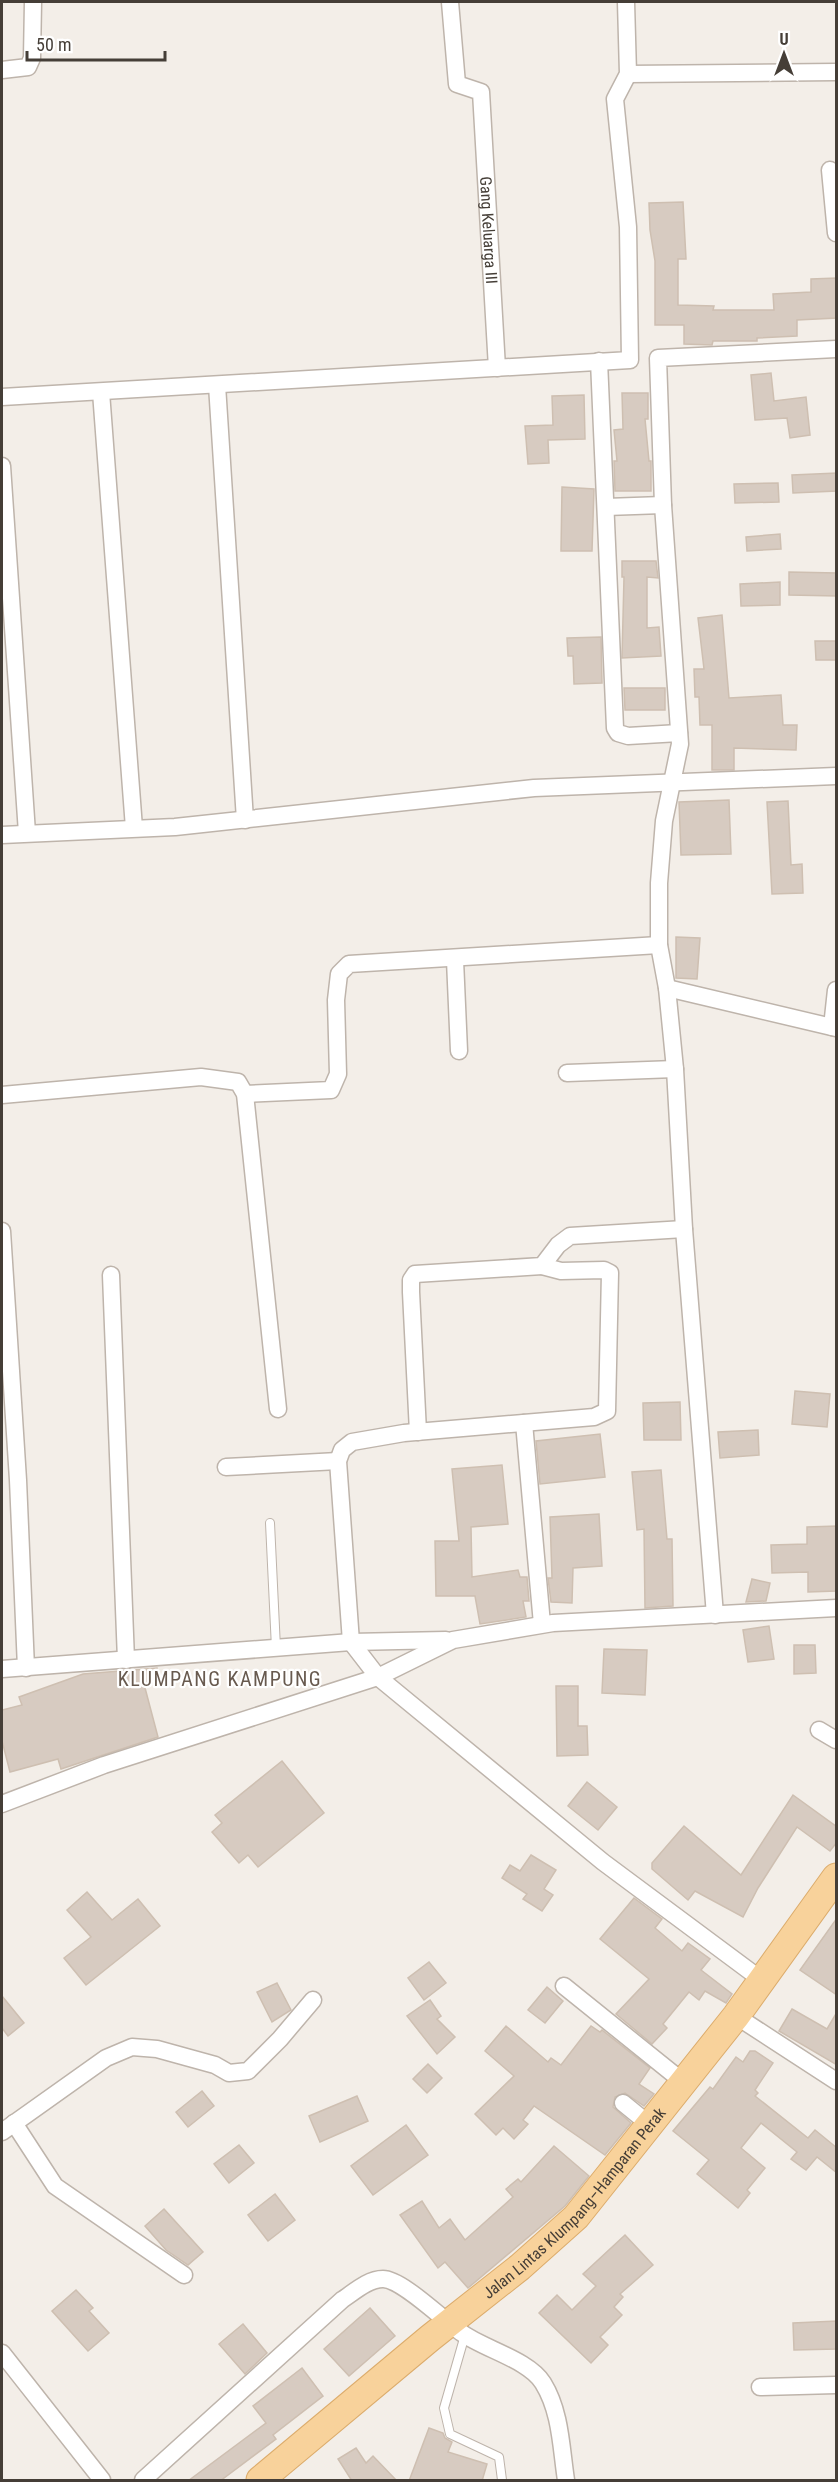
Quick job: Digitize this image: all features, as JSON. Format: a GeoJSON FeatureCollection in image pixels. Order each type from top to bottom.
{"type":"FeatureCollection","features":[{"type":"Feature","properties":{"kind":"main road","name":"Jalan Lintas Klumpang–Hamparan Perak"},"geometry":{"type":"LineString","coordinates":[[260,2481],[457,2330],[576,2217],[736,2016],[834,1887]]}},
{"type":"Feature","properties":{"kind":"street"},"geometry":{"type":"LineString","coordinates":[[2,70],[28,67],[32,58],[33,2]]}},
{"type":"Feature","properties":{"kind":"street","name":"Gang Keluarga III"},"geometry":{"type":"LineString","coordinates":[[450,2],[457,84],[480,93],[497,368]]}},
{"type":"Feature","properties":{"kind":"street"},"geometry":{"type":"LineString","coordinates":[[626,2],[628,74],[615,99],[628,227],[630,360]]}},
{"type":"Feature","properties":{"kind":"street"},"geometry":{"type":"LineString","coordinates":[[628,74],[837,72]]}},
{"type":"Feature","properties":{"kind":"street"},"geometry":{"type":"LineString","coordinates":[[830,170],[837,233]]}},
{"type":"Feature","properties":{"kind":"street"},"geometry":{"type":"LineString","coordinates":[[2,397],[837,349]]}},
{"type":"Feature","properties":{"kind":"street"},"geometry":{"type":"LineString","coordinates":[[658,358],[663,505],[680,744],[664,821],[659,883],[659,945],[667,988],[675,1068],[684,1229],[715,1615]]}},
{"type":"Feature","properties":{"kind":"street"},"geometry":{"type":"LineString","coordinates":[[599,362],[615,728],[618,733],[628,736],[679,733]]}},
{"type":"Feature","properties":{"kind":"street"},"geometry":{"type":"LineString","coordinates":[[217,385],[245,820]]}},
{"type":"Feature","properties":{"kind":"street"},"geometry":{"type":"LineString","coordinates":[[101,392],[134,828]]}},
{"type":"Feature","properties":{"kind":"street"},"geometry":{"type":"LineString","coordinates":[[2,465],[27,833]]}},
{"type":"Feature","properties":{"kind":"street"},"geometry":{"type":"LineString","coordinates":[[606,507],[663,505]]}},
{"type":"Feature","properties":{"kind":"street"},"geometry":{"type":"LineString","coordinates":[[2,835],[245,820],[534,788],[837,776]]}},
{"type":"Feature","properties":{"kind":"street"},"geometry":{"type":"LineString","coordinates":[[245,1094],[331,1090],[335,1085],[338,1074],[336,1000],[339,974],[349,964],[455,960],[659,945]]}},
{"type":"Feature","properties":{"kind":"street"},"geometry":{"type":"LineString","coordinates":[[455,960],[459,1051]]}},
{"type":"Feature","properties":{"kind":"street"},"geometry":{"type":"LineString","coordinates":[[667,988],[834,1028],[837,990]]}},
{"type":"Feature","properties":{"kind":"street"},"geometry":{"type":"LineString","coordinates":[[567,1073],[675,1068]]}},
{"type":"Feature","properties":{"kind":"street"},"geometry":{"type":"LineString","coordinates":[[2,1095],[201,1077],[238,1082],[245,1094],[278,1409]]}},
{"type":"Feature","properties":{"kind":"street"},"geometry":{"type":"LineString","coordinates":[[542,1266],[558,1245],[570,1236],[684,1229]]}},
{"type":"Feature","properties":{"kind":"street"},"geometry":{"type":"LineString","coordinates":[[2,1231],[5,1373],[18,1480],[26,1668]]}},
{"type":"Feature","properties":{"kind":"street"},"geometry":{"type":"LineString","coordinates":[[418,1432],[411,1292],[411,1280],[415,1274],[542,1266],[561,1271],[604,1270],[610,1273],[608,1408],[604,1413],[594,1417],[418,1432],[352,1442],[342,1450],[338,1461],[351,1642],[378,1677],[586,1848],[763,1981]]}},
{"type":"Feature","properties":{"kind":"street"},"geometry":{"type":"LineString","coordinates":[[111,1275],[126,1660]]}},
{"type":"Feature","properties":{"kind":"street"},"geometry":{"type":"LineString","coordinates":[[524,1423],[542,1624]]}},
{"type":"Feature","properties":{"kind":"street"},"geometry":{"type":"LineString","coordinates":[[226,1467],[338,1461]]}},
{"type":"Feature","properties":{"kind":"street"},"geometry":{"type":"LineString","coordinates":[[2,1669],[351,1642],[453,1640],[542,1624],[837,1608]]}},
{"type":"Feature","properties":{"kind":"street"},"geometry":{"type":"LineString","coordinates":[[2,1804],[104,1765],[378,1677],[453,1640]]}},
{"type":"Feature","properties":{"kind":"street"},"geometry":{"type":"LineString","coordinates":[[819,1730],[837,1740]]}},
{"type":"Feature","properties":{"kind":"street"},"geometry":{"type":"LineString","coordinates":[[564,1986],[682,2081]]}},
{"type":"Feature","properties":{"kind":"street"},"geometry":{"type":"LineString","coordinates":[[184,2275],[55,2187],[8,2127],[105,2058],[132,2047],[157,2049],[214,2065],[229,2073],[248,2071],[280,2039],[313,2000]]}},
{"type":"Feature","properties":{"kind":"street"},"geometry":{"type":"LineString","coordinates":[[736,2016],[837,2081]]}},
{"type":"Feature","properties":{"kind":"street"},"geometry":{"type":"LineString","coordinates":[[623,2103],[650,2125]]}},
{"type":"Feature","properties":{"kind":"street"},"geometry":{"type":"LineString","coordinates":[[144,2481],[342,2300],[371,2282],[384,2279],[400,2286],[457,2330],[520,2363],[542,2380],[555,2405],[566,2481]]}},
{"type":"Feature","properties":{"kind":"street"},"geometry":{"type":"LineString","coordinates":[[2,2353],[102,2481]]}},
{"type":"Feature","properties":{"kind":"street"},"geometry":{"type":"LineString","coordinates":[[760,2387],[837,2385]]}},
{"type":"Feature","properties":{"kind":"lane"},"geometry":{"type":"LineString","coordinates":[[270,1523],[276,1648]]}},
{"type":"Feature","properties":{"kind":"lane"},"geometry":{"type":"LineString","coordinates":[[457,2330],[444,2408],[450,2434],[499,2457],[502,2481]]}},
{"type":"Feature","properties":{"kind":"building"},"geometry":{"type":"Polygon","coordinates":[[[683,202],[686,259],[678,259],[678,305],[714,306],[713,310],[774,310],[773,294],[811,292],[811,279],[837,278],[837,318],[797,320],[797,336],[757,338],[757,341],[713,341],[712,345],[684,344],[684,325],[655,325],[655,261],[649,203],[683,202]]]}},
{"type":"Feature","properties":{"kind":"building"},"geometry":{"type":"Polygon","coordinates":[[[771,373],[774,401],[806,397],[810,435],[790,438],[787,418],[755,420],[751,375],[771,373]]]}},
{"type":"Feature","properties":{"kind":"building"},"geometry":{"type":"Polygon","coordinates":[[[622,393],[648,393],[648,419],[645,419],[649,461],[651,461],[651,491],[615,491],[614,461],[617,461],[614,430],[623,429],[622,393]]]}},
{"type":"Feature","properties":{"kind":"building"},"geometry":{"type":"Polygon","coordinates":[[[584,395],[585,439],[548,440],[549,463],[528,464],[525,426],[553,425],[552,396],[584,395]]]}},
{"type":"Feature","properties":{"kind":"building"},"geometry":{"type":"Polygon","coordinates":[[[837,473],[837,491],[793,493],[792,475],[837,473]]]}},
{"type":"Feature","properties":{"kind":"building"},"geometry":{"type":"Polygon","coordinates":[[[778,483],[779,502],[735,503],[734,484],[778,483]]]}},
{"type":"Feature","properties":{"kind":"building"},"geometry":{"type":"Polygon","coordinates":[[[562,487],[594,489],[592,551],[561,551],[562,487]]]}},
{"type":"Feature","properties":{"kind":"building"},"geometry":{"type":"Polygon","coordinates":[[[780,534],[781,549],[747,551],[746,537],[780,534]]]}},
{"type":"Feature","properties":{"kind":"building"},"geometry":{"type":"Polygon","coordinates":[[[622,561],[656,561],[658,578],[647,577],[647,628],[659,627],[661,656],[622,658],[624,577],[622,577],[622,561]]]}},
{"type":"Feature","properties":{"kind":"building"},"geometry":{"type":"Polygon","coordinates":[[[789,572],[837,573],[837,596],[789,595],[789,572]]]}},
{"type":"Feature","properties":{"kind":"building"},"geometry":{"type":"Polygon","coordinates":[[[780,582],[780,605],[741,606],[740,584],[780,582]]]}},
{"type":"Feature","properties":{"kind":"building"},"geometry":{"type":"Polygon","coordinates":[[[722,615],[729,698],[781,695],[783,725],[797,725],[796,750],[734,748],[734,770],[712,770],[712,725],[700,725],[699,697],[695,697],[694,669],[704,669],[698,618],[722,615]]]}},
{"type":"Feature","properties":{"kind":"building"},"geometry":{"type":"Polygon","coordinates":[[[601,637],[602,683],[574,684],[573,656],[568,656],[567,638],[601,637]]]}},
{"type":"Feature","properties":{"kind":"building"},"geometry":{"type":"Polygon","coordinates":[[[815,641],[837,641],[837,660],[816,660],[815,641]]]}},
{"type":"Feature","properties":{"kind":"building"},"geometry":{"type":"Polygon","coordinates":[[[624,688],[665,688],[665,710],[625,710],[624,688]]]}},
{"type":"Feature","properties":{"kind":"building"},"geometry":{"type":"Polygon","coordinates":[[[729,800],[731,854],[681,855],[679,802],[729,800]]]}},
{"type":"Feature","properties":{"kind":"building"},"geometry":{"type":"Polygon","coordinates":[[[788,801],[791,865],[802,864],[803,893],[772,894],[767,802],[788,801]]]}},
{"type":"Feature","properties":{"kind":"building"},"geometry":{"type":"Polygon","coordinates":[[[676,937],[700,938],[697,979],[676,978],[676,937]]]}},
{"type":"Feature","properties":{"kind":"building"},"geometry":{"type":"Polygon","coordinates":[[[795,1391],[830,1394],[827,1427],[792,1424],[795,1391]]]}},
{"type":"Feature","properties":{"kind":"building"},"geometry":{"type":"Polygon","coordinates":[[[680,1402],[681,1440],[644,1440],[643,1403],[680,1402]]]}},
{"type":"Feature","properties":{"kind":"building"},"geometry":{"type":"Polygon","coordinates":[[[758,1430],[759,1455],[720,1458],[718,1432],[758,1430]]]}},
{"type":"Feature","properties":{"kind":"building"},"geometry":{"type":"Polygon","coordinates":[[[600,1434],[605,1477],[540,1484],[536,1441],[600,1434]]]}},
{"type":"Feature","properties":{"kind":"building"},"geometry":{"type":"Polygon","coordinates":[[[502,1465],[508,1524],[471,1527],[472,1577],[518,1570],[520,1577],[527,1577],[529,1601],[523,1601],[526,1617],[480,1624],[475,1596],[436,1596],[435,1541],[459,1541],[452,1469],[502,1465]]]}},
{"type":"Feature","properties":{"kind":"building"},"geometry":{"type":"Polygon","coordinates":[[[661,1470],[667,1539],[672,1539],[673,1606],[645,1608],[644,1529],[637,1530],[632,1472],[661,1470]]]}},
{"type":"Feature","properties":{"kind":"building"},"geometry":{"type":"Polygon","coordinates":[[[599,1514],[602,1566],[573,1568],[572,1603],[551,1602],[548,1578],[552,1578],[550,1517],[599,1514]]]}},
{"type":"Feature","properties":{"kind":"building"},"geometry":{"type":"Polygon","coordinates":[[[837,1526],[837,1591],[808,1592],[808,1572],[772,1573],[771,1545],[807,1544],[807,1527],[837,1526]]]}},
{"type":"Feature","properties":{"kind":"building"},"geometry":{"type":"Polygon","coordinates":[[[752,1579],[770,1583],[766,1601],[746,1602],[752,1579]]]}},
{"type":"Feature","properties":{"kind":"building"},"geometry":{"type":"Polygon","coordinates":[[[769,1626],[774,1659],[748,1662],[743,1630],[769,1626]]]}},
{"type":"Feature","properties":{"kind":"building"},"geometry":{"type":"Polygon","coordinates":[[[794,1645],[815,1645],[816,1673],[794,1674],[794,1645]]]}},
{"type":"Feature","properties":{"kind":"building"},"geometry":{"type":"Polygon","coordinates":[[[604,1649],[647,1650],[645,1695],[602,1693],[604,1649]]]}},
{"type":"Feature","properties":{"kind":"building"},"geometry":{"type":"Polygon","coordinates":[[[157,1668],[158,1682],[144,1684],[158,1737],[61,1769],[58,1759],[10,1772],[2,1741],[2,1710],[22,1705],[19,1697],[83,1674],[157,1668]]]}},
{"type":"Feature","properties":{"kind":"building"},"geometry":{"type":"Polygon","coordinates":[[[556,1686],[578,1686],[578,1726],[587,1726],[588,1755],[557,1756],[556,1686]]]}},
{"type":"Feature","properties":{"kind":"building"},"geometry":{"type":"Polygon","coordinates":[[[282,1761],[324,1813],[258,1867],[248,1855],[239,1863],[212,1832],[222,1823],[215,1815],[282,1761]]]}},
{"type":"Feature","properties":{"kind":"building"},"geometry":{"type":"Polygon","coordinates":[[[587,1782],[617,1807],[598,1830],[568,1806],[587,1782]]]}},
{"type":"Feature","properties":{"kind":"building"},"geometry":{"type":"Polygon","coordinates":[[[793,1795],[837,1827],[837,1842],[830,1851],[797,1827],[758,1888],[743,1917],[695,1891],[688,1900],[652,1869],[652,1863],[684,1826],[741,1875],[793,1795]]]}},
{"type":"Feature","properties":{"kind":"building"},"geometry":{"type":"Polygon","coordinates":[[[531,1855],[556,1870],[544,1889],[553,1895],[542,1911],[523,1899],[527,1894],[502,1878],[510,1865],[520,1871],[531,1855]]]}},
{"type":"Feature","properties":{"kind":"building"},"geometry":{"type":"Polygon","coordinates":[[[87,1892],[112,1920],[138,1899],[160,1926],[86,1985],[64,1958],[91,1937],[67,1910],[87,1892]]]}},
{"type":"Feature","properties":{"kind":"building"},"geometry":{"type":"Polygon","coordinates":[[[634,1898],[662,1919],[655,1928],[682,1951],[688,1943],[710,1959],[701,1970],[732,1994],[726,2003],[705,1991],[699,2000],[689,1992],[663,2024],[667,2028],[652,2044],[616,2014],[649,1979],[600,1939],[634,1898]]]}},
{"type":"Feature","properties":{"kind":"building"},"geometry":{"type":"Polygon","coordinates":[[[837,1918],[837,1995],[800,1970],[837,1918]]]}},
{"type":"Feature","properties":{"kind":"building"},"geometry":{"type":"Polygon","coordinates":[[[429,1962],[446,1983],[424,2000],[408,1978],[429,1962]]]}},
{"type":"Feature","properties":{"kind":"building"},"geometry":{"type":"Polygon","coordinates":[[[277,1983],[291,2010],[272,2022],[257,1992],[277,1983]]]}},
{"type":"Feature","properties":{"kind":"building"},"geometry":{"type":"Polygon","coordinates":[[[547,1987],[563,2001],[545,2023],[528,2010],[547,1987]]]}},
{"type":"Feature","properties":{"kind":"building"},"geometry":{"type":"Polygon","coordinates":[[[2,1996],[24,2023],[8,2036],[2,2028],[2,1996]]]}},
{"type":"Feature","properties":{"kind":"building"},"geometry":{"type":"Polygon","coordinates":[[[430,2000],[441,2016],[437,2019],[455,2037],[437,2054],[407,2016],[430,2000]]]}},
{"type":"Feature","properties":{"kind":"building"},"geometry":{"type":"Polygon","coordinates":[[[792,2009],[827,2029],[837,2012],[837,2065],[779,2031],[792,2009]]]}},
{"type":"Feature","properties":{"kind":"building"},"geometry":{"type":"Polygon","coordinates":[[[506,2026],[548,2062],[551,2058],[561,2065],[591,2026],[600,2032],[602,2030],[650,2068],[639,2084],[654,2094],[644,2106],[625,2093],[615,2097],[613,2107],[631,2123],[605,2155],[534,2106],[523,2120],[528,2124],[514,2139],[503,2128],[496,2135],[475,2114],[514,2076],[485,2051],[506,2026]]]}},
{"type":"Feature","properties":{"kind":"building"},"geometry":{"type":"Polygon","coordinates":[[[750,2051],[755,2051],[773,2063],[755,2090],[758,2093],[755,2096],[808,2138],[815,2130],[837,2148],[837,2173],[817,2157],[806,2170],[791,2159],[797,2152],[761,2123],[741,2148],[765,2168],[747,2190],[750,2193],[738,2208],[697,2174],[709,2160],[673,2131],[710,2087],[713,2089],[736,2057],[743,2062],[750,2051]]]}},
{"type":"Feature","properties":{"kind":"building"},"geometry":{"type":"Polygon","coordinates":[[[428,2064],[442,2078],[427,2093],[413,2079],[428,2064]]]}},
{"type":"Feature","properties":{"kind":"building"},"geometry":{"type":"Polygon","coordinates":[[[202,2091],[214,2106],[188,2127],[176,2112],[202,2091]]]}},
{"type":"Feature","properties":{"kind":"building"},"geometry":{"type":"Polygon","coordinates":[[[357,2096],[368,2121],[320,2142],[309,2116],[357,2096]]]}},
{"type":"Feature","properties":{"kind":"building"},"geometry":{"type":"Polygon","coordinates":[[[406,2125],[428,2155],[373,2195],[351,2166],[406,2125]]]}},
{"type":"Feature","properties":{"kind":"building"},"geometry":{"type":"Polygon","coordinates":[[[239,2145],[254,2163],[229,2183],[214,2164],[239,2145]]]}},
{"type":"Feature","properties":{"kind":"building"},"geometry":{"type":"Polygon","coordinates":[[[554,2146],[589,2176],[565,2206],[468,2288],[445,2262],[438,2268],[400,2215],[422,2201],[439,2228],[450,2219],[465,2240],[513,2197],[506,2189],[518,2179],[521,2182],[554,2146]]]}},
{"type":"Feature","properties":{"kind":"building"},"geometry":{"type":"Polygon","coordinates":[[[275,2194],[295,2220],[268,2241],[248,2215],[275,2194]]]}},
{"type":"Feature","properties":{"kind":"building"},"geometry":{"type":"Polygon","coordinates":[[[164,2209],[203,2252],[188,2265],[166,2250],[145,2226],[164,2209]]]}},
{"type":"Feature","properties":{"kind":"building"},"geometry":{"type":"Polygon","coordinates":[[[625,2235],[653,2265],[620,2294],[623,2297],[614,2307],[622,2315],[600,2337],[608,2345],[591,2363],[539,2313],[557,2295],[572,2310],[596,2286],[583,2274],[625,2235]]]}},
{"type":"Feature","properties":{"kind":"building"},"geometry":{"type":"Polygon","coordinates":[[[76,2290],[93,2308],[89,2311],[109,2333],[88,2351],[52,2311],[76,2290]]]}},
{"type":"Feature","properties":{"kind":"building"},"geometry":{"type":"Polygon","coordinates":[[[370,2308],[395,2336],[349,2376],[324,2349],[370,2308]]]}},
{"type":"Feature","properties":{"kind":"building"},"geometry":{"type":"Polygon","coordinates":[[[837,2321],[837,2349],[794,2350],[793,2323],[837,2321]]]}},
{"type":"Feature","properties":{"kind":"building"},"geometry":{"type":"Polygon","coordinates":[[[243,2324],[267,2353],[245,2374],[219,2344],[243,2324]]]}},
{"type":"Feature","properties":{"kind":"building"},"geometry":{"type":"Polygon","coordinates":[[[302,2368],[323,2396],[273,2435],[276,2439],[220,2481],[188,2481],[266,2423],[253,2406],[302,2368]]]}},
{"type":"Feature","properties":{"kind":"building"},"geometry":{"type":"Polygon","coordinates":[[[429,2428],[443,2433],[445,2438],[452,2442],[448,2452],[487,2464],[482,2481],[409,2481],[429,2428]]]}},
{"type":"Feature","properties":{"kind":"building"},"geometry":{"type":"Polygon","coordinates":[[[356,2448],[366,2463],[373,2456],[397,2481],[352,2481],[338,2459],[356,2448]]]}},
{"type":"Feature","properties":{"kind":"district","name":"KLUMPANG KAMPUNG"},"geometry":{"type":"Point","coordinates":[220,1679]}}]}
